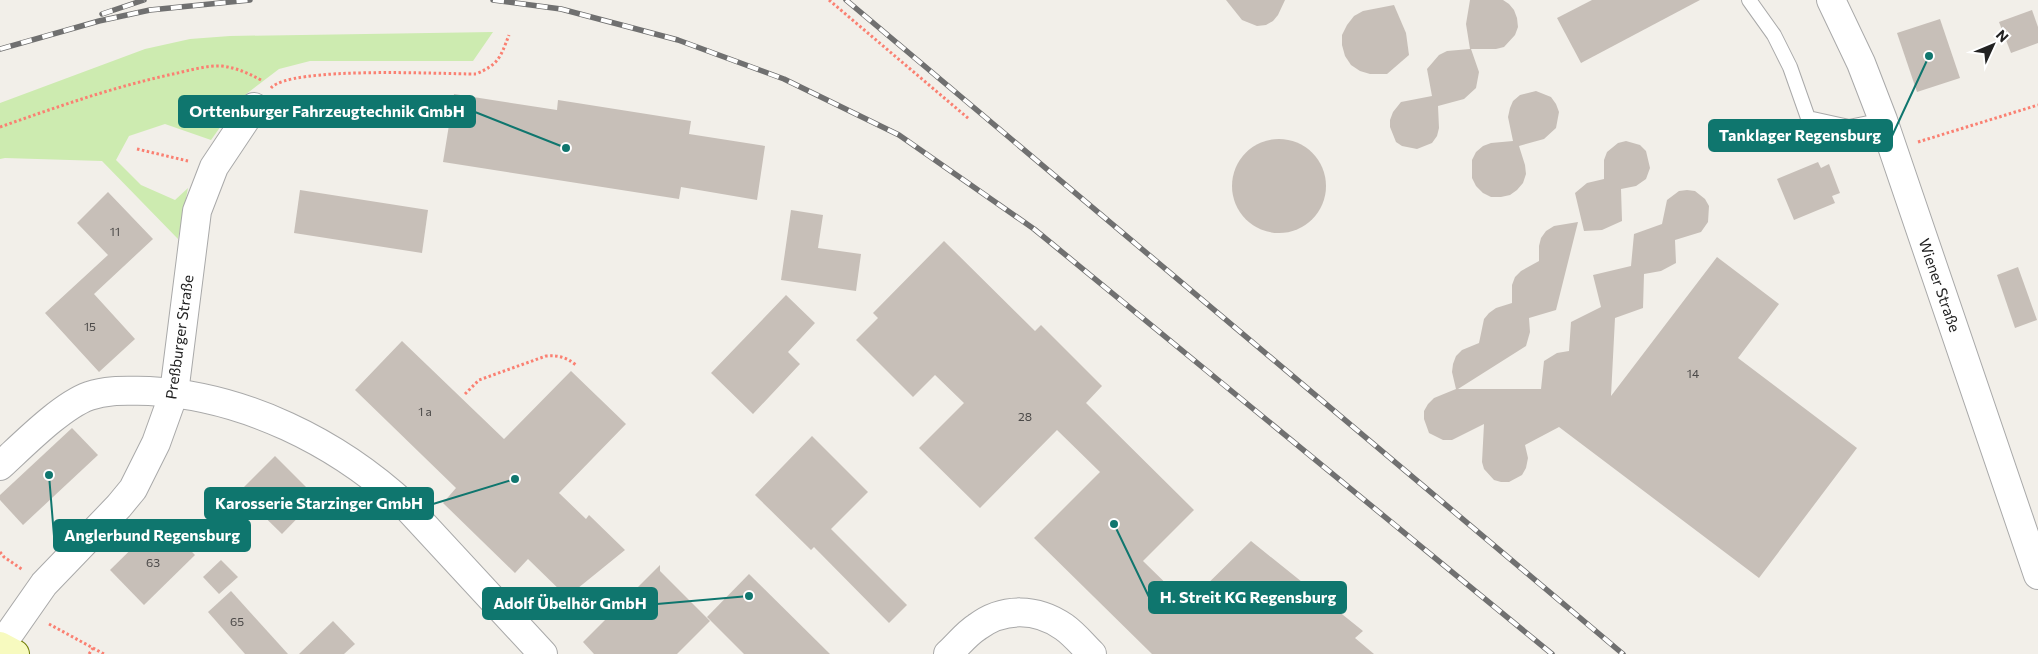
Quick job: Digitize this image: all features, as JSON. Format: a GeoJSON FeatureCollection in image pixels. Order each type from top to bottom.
{"type":"FeatureCollection","features":[{"type":"Feature","properties":{"kind":"main road"},"geometry":{"type":"LineString","coordinates":[[0,646],[15,654]]}},
{"type":"Feature","properties":{"kind":"street","name":"Wiener Straße"},"geometry":{"type":"LineString","coordinates":[[1831,0],[1861,63],[1883,120],[2038,575]]}},
{"type":"Feature","properties":{"kind":"street","name":"Preßburger Straße"},"geometry":{"type":"LineString","coordinates":[[0,646],[44,584],[133,489],[156,444],[174,392],[197,210],[214,167],[254,107]]}},
{"type":"Feature","properties":{"kind":"street"},"geometry":{"type":"LineString","coordinates":[[0,466],[63,412],[88,396],[113,390],[174,392],[234,406],[282,423],[356,466],[384,485],[406,506],[543,654]]}},
{"type":"Feature","properties":{"kind":"street"},"geometry":{"type":"LineString","coordinates":[[948,654],[976,627],[998,615],[1024,612],[1047,617],[1065,628],[1092,654]]}},
{"type":"Feature","properties":{"kind":"lane"},"geometry":{"type":"LineString","coordinates":[[1749,0],[1774,35],[1790,67],[1808,118],[1849,127],[1883,120]]}},
{"type":"Feature","properties":{"kind":"path"},"geometry":{"type":"LineString","coordinates":[[829,0],[969,119]]}},
{"type":"Feature","properties":{"kind":"path"},"geometry":{"type":"LineString","coordinates":[[254,107],[273,85],[287,80],[341,73],[476,74],[492,67],[502,54],[509,35]]}},
{"type":"Feature","properties":{"kind":"path"},"geometry":{"type":"LineString","coordinates":[[0,128],[74,100],[145,80],[204,68],[220,66],[238,69],[273,85]]}},
{"type":"Feature","properties":{"kind":"path"},"geometry":{"type":"LineString","coordinates":[[1893,150],[2038,105]]}},
{"type":"Feature","properties":{"kind":"path"},"geometry":{"type":"LineString","coordinates":[[137,150],[214,167]]}},
{"type":"Feature","properties":{"kind":"path"},"geometry":{"type":"LineString","coordinates":[[464,394],[479,380],[546,356],[556,355],[568,359],[576,365]]}},
{"type":"Feature","properties":{"kind":"path"},"geometry":{"type":"LineString","coordinates":[[26,611],[104,654]]}},
{"type":"Feature","properties":{"kind":"path"},"geometry":{"type":"LineString","coordinates":[[89,654],[93,648]]}},
{"type":"Feature","properties":{"kind":"green space"},"geometry":{"type":"Polygon","coordinates":[[[493,32],[473,61],[310,61],[279,69],[241,98],[211,140],[165,124],[129,136],[116,160],[141,185],[175,200],[188,188],[178,239],[102,161],[0,159],[0,103],[145,49],[190,39],[230,36],[493,32]]]}},
{"type":"Feature","properties":{"kind":"building"},"geometry":{"type":"Polygon","coordinates":[[[1226,0],[1285,0],[1273,21],[1266,25],[1257,26],[1242,20],[1226,0]]]}},
{"type":"Feature","properties":{"kind":"building"},"geometry":{"type":"Polygon","coordinates":[[[1470,0],[1503,0],[1509,4],[1517,18],[1518,27],[1515,35],[1504,47],[1496,49],[1471,49],[1479,72],[1476,88],[1464,99],[1438,106],[1439,128],[1437,136],[1432,143],[1417,149],[1402,146],[1396,142],[1390,127],[1393,112],[1401,102],[1432,96],[1427,69],[1439,55],[1447,51],[1470,49],[1466,24],[1470,0]]]}},
{"type":"Feature","properties":{"kind":"building"},"geometry":{"type":"Polygon","coordinates":[[[1592,0],[1700,0],[1581,63],[1557,18],[1592,0]]]}},
{"type":"Feature","properties":{"kind":"building"},"geometry":{"type":"Polygon","coordinates":[[[1394,5],[1406,33],[1409,55],[1387,74],[1370,74],[1360,71],[1351,65],[1345,56],[1342,35],[1347,25],[1354,16],[1363,11],[1394,5]]]}},
{"type":"Feature","properties":{"kind":"building"},"geometry":{"type":"Polygon","coordinates":[[[2032,10],[2038,27],[2038,43],[2011,53],[1999,22],[2032,10]]]}},
{"type":"Feature","properties":{"kind":"building"},"geometry":{"type":"Polygon","coordinates":[[[1940,19],[1960,78],[1917,92],[1897,33],[1940,19]]]}},
{"type":"Feature","properties":{"kind":"building"},"geometry":{"type":"Polygon","coordinates":[[[1536,91],[1551,97],[1556,104],[1559,112],[1556,128],[1544,139],[1519,146],[1526,174],[1523,183],[1510,195],[1491,197],[1483,193],[1476,186],[1472,178],[1472,160],[1476,152],[1483,146],[1491,143],[1513,141],[1508,117],[1513,101],[1520,95],[1536,91]]]}},
{"type":"Feature","properties":{"kind":"building"},"geometry":{"type":"Polygon","coordinates":[[[454,94],[557,110],[558,100],[691,121],[689,134],[765,146],[757,200],[681,187],[679,199],[443,162],[454,94]]]}},
{"type":"Feature","properties":{"kind":"building"},"geometry":{"type":"Polygon","coordinates":[[[1279,139],[1297,143],[1312,153],[1322,168],[1326,186],[1322,204],[1312,219],[1297,229],[1279,233],[1261,229],[1246,219],[1236,204],[1232,186],[1236,168],[1246,153],[1261,143],[1279,139]]]}},
{"type":"Feature","properties":{"kind":"building"},"geometry":{"type":"Polygon","coordinates":[[[1626,141],[1640,145],[1646,151],[1650,168],[1646,179],[1636,186],[1621,189],[1622,221],[1602,230],[1584,231],[1575,193],[1587,183],[1604,179],[1604,160],[1607,152],[1618,143],[1626,141]]]}},
{"type":"Feature","properties":{"kind":"building"},"geometry":{"type":"Polygon","coordinates":[[[1818,162],[1821,168],[1829,164],[1840,193],[1832,196],[1835,203],[1794,220],[1777,179],[1818,162]]]}},
{"type":"Feature","properties":{"kind":"building"},"geometry":{"type":"Polygon","coordinates":[[[300,190],[428,210],[422,253],[294,233],[300,190]]]}},
{"type":"Feature","properties":{"kind":"building"},"geometry":{"type":"Polygon","coordinates":[[[1679,191],[1695,191],[1705,199],[1709,206],[1708,222],[1701,232],[1675,240],[1676,263],[1661,271],[1644,274],[1643,308],[1615,318],[1611,396],[1717,257],[1779,304],[1738,358],[1857,448],[1759,578],[1559,427],[1525,445],[1528,458],[1522,475],[1509,482],[1501,482],[1494,480],[1484,469],[1482,462],[1484,424],[1452,440],[1443,440],[1429,433],[1424,419],[1424,411],[1434,398],[1456,389],[1452,372],[1456,356],[1462,350],[1479,343],[1484,319],[1496,308],[1512,303],[1512,285],[1515,277],[1521,271],[1539,261],[1539,246],[1541,238],[1546,231],[1554,226],[1578,222],[1556,310],[1529,318],[1530,332],[1526,346],[1458,389],[1541,389],[1544,361],[1557,353],[1569,351],[1571,322],[1601,307],[1593,275],[1631,266],[1634,234],[1662,224],[1667,200],[1679,191]]]}},
{"type":"Feature","properties":{"kind":"building"},"geometry":{"type":"Polygon","coordinates":[[[108,192],[153,239],[94,294],[135,339],[99,372],[45,313],[108,255],[77,223],[108,192]]]}},
{"type":"Feature","properties":{"kind":"building"},"geometry":{"type":"Polygon","coordinates":[[[791,210],[823,215],[818,248],[861,254],[856,291],[781,280],[791,210]]]}},
{"type":"Feature","properties":{"kind":"building"},"geometry":{"type":"Polygon","coordinates":[[[944,241],[1035,331],[1041,325],[1102,386],[1086,403],[1194,510],[1143,561],[1187,604],[1251,541],[1363,631],[1355,638],[1374,654],[1152,654],[1034,538],[1100,472],[1057,430],[980,508],[919,448],[964,403],[935,375],[913,397],[856,340],[878,318],[873,313],[944,241]]]}},
{"type":"Feature","properties":{"kind":"building"},"geometry":{"type":"Polygon","coordinates":[[[2018,267],[2037,320],[2015,328],[1997,275],[2018,267]]]}},
{"type":"Feature","properties":{"kind":"building"},"geometry":{"type":"Polygon","coordinates":[[[786,295],[815,323],[788,352],[800,364],[753,414],[711,373],[786,295]]]}},
{"type":"Feature","properties":{"kind":"building"},"geometry":{"type":"Polygon","coordinates":[[[402,341],[504,439],[571,371],[626,424],[559,493],[586,519],[589,515],[625,550],[567,597],[528,559],[515,573],[443,503],[456,488],[355,390],[402,341]]]}},
{"type":"Feature","properties":{"kind":"building"},"geometry":{"type":"Polygon","coordinates":[[[72,428],[98,455],[23,525],[0,500],[0,495],[72,428]]]}},
{"type":"Feature","properties":{"kind":"building"},"geometry":{"type":"Polygon","coordinates":[[[812,436],[868,492],[831,529],[907,605],[889,623],[814,547],[811,550],[755,495],[812,436]]]}},
{"type":"Feature","properties":{"kind":"building"},"geometry":{"type":"Polygon","coordinates":[[[275,456],[317,498],[282,534],[239,492],[275,456]]]}},
{"type":"Feature","properties":{"kind":"building"},"geometry":{"type":"Polygon","coordinates":[[[161,520],[195,555],[144,605],[110,570],[161,520]]]}},
{"type":"Feature","properties":{"kind":"building"},"geometry":{"type":"Polygon","coordinates":[[[221,560],[238,577],[219,594],[203,577],[221,560]]]}},
{"type":"Feature","properties":{"kind":"building"},"geometry":{"type":"Polygon","coordinates":[[[660,565],[660,571],[710,621],[677,654],[594,654],[583,642],[660,565]]]}},
{"type":"Feature","properties":{"kind":"building"},"geometry":{"type":"Polygon","coordinates":[[[749,574],[830,654],[744,654],[707,617],[749,574]]]}},
{"type":"Feature","properties":{"kind":"building"},"geometry":{"type":"Polygon","coordinates":[[[231,591],[288,654],[245,654],[208,612],[231,591]]]}},
{"type":"Feature","properties":{"kind":"building"},"geometry":{"type":"Polygon","coordinates":[[[333,621],[355,644],[344,654],[299,654],[333,621]]]}},
{"type":"Feature","properties":{"kind":"railway"},"geometry":{"type":"LineString","coordinates":[[102,14],[144,0]]}},
{"type":"Feature","properties":{"kind":"railway"},"geometry":{"type":"LineString","coordinates":[[0,49],[99,21],[150,10],[250,0]]}},
{"type":"Feature","properties":{"kind":"railway"},"geometry":{"type":"LineString","coordinates":[[493,0],[561,9],[678,40],[784,79],[899,135],[1034,229],[1552,654]]}},
{"type":"Feature","properties":{"kind":"railway"},"geometry":{"type":"LineString","coordinates":[[846,0],[1623,654]]}},
{"type":"Feature","properties":{"kind":"place","name":"Tanklager Regensburg"},"geometry":{"type":"Point","coordinates":[1929,56]}},
{"type":"Feature","properties":{"kind":"place","name":"Orttenburger Fahrzeugtechnik GmbH"},"geometry":{"type":"Point","coordinates":[566,148]}},
{"type":"Feature","properties":{"kind":"place","name":"Anglerbund Regensburg"},"geometry":{"type":"Point","coordinates":[49,475]}},
{"type":"Feature","properties":{"kind":"place","name":"Karosserie Starzinger GmbH"},"geometry":{"type":"Point","coordinates":[515,479]}},
{"type":"Feature","properties":{"kind":"place","name":"H. Streit KG Regensburg"},"geometry":{"type":"Point","coordinates":[1114,524]}},
{"type":"Feature","properties":{"kind":"place","name":"Adolf Übelhör GmbH"},"geometry":{"type":"Point","coordinates":[749,596]}}]}
